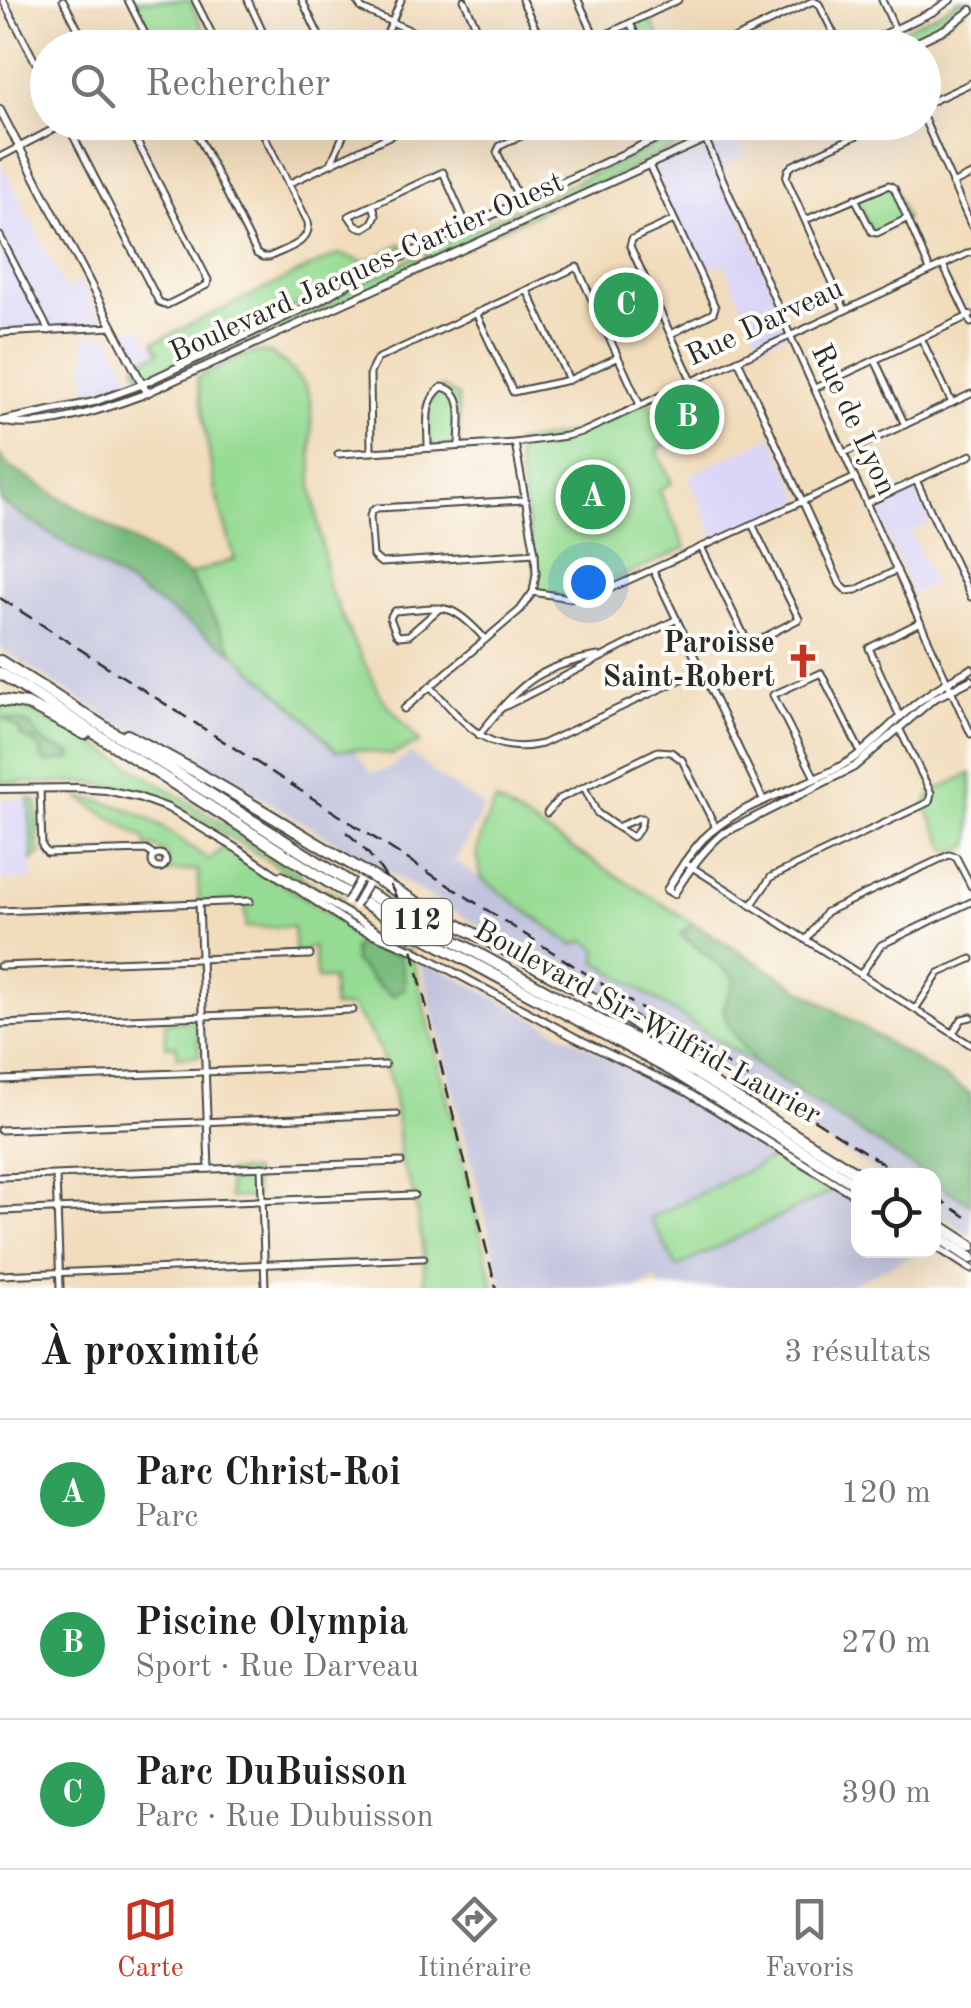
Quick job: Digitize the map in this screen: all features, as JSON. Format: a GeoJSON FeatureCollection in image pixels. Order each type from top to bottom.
{"type":"FeatureCollection","features":[{"type":"Feature","properties":{"kind":"highway","name":"Boulevard Sir-Wilfrid-Laurier"},"geometry":{"type":"LineString","coordinates":[[0,661],[362,890],[736,1096],[851,1170]]}},
{"type":"Feature","properties":{"kind":"highway","name":"Boulevard Sir-Wilfrid-Laurier"},"geometry":{"type":"LineString","coordinates":[[0,673],[364,904],[704,1090],[851,1182]]}},
{"type":"Feature","properties":{"kind":"highway"},"geometry":{"type":"LineString","coordinates":[[0,700],[31,706],[135,759]]}},
{"type":"Feature","properties":{"kind":"highway"},"geometry":{"type":"LineString","coordinates":[[74,708],[168,757],[366,879],[599,1003],[678,1052],[736,1096]]}},
{"type":"Feature","properties":{"kind":"highway"},"geometry":{"type":"LineString","coordinates":[[941,1227],[971,1246]]}},
{"type":"Feature","properties":{"kind":"highway"},"geometry":{"type":"LineString","coordinates":[[941,1239],[971,1258]]}},
{"type":"Feature","properties":{"kind":"street"},"geometry":{"type":"LineString","coordinates":[[4,0],[30,51]]}},
{"type":"Feature","properties":{"kind":"street"},"geometry":{"type":"LineString","coordinates":[[64,0],[79,30]]}},
{"type":"Feature","properties":{"kind":"street"},"geometry":{"type":"LineString","coordinates":[[128,0],[143,30]]}},
{"type":"Feature","properties":{"kind":"street"},"geometry":{"type":"LineString","coordinates":[[195,0],[208,30]]}},
{"type":"Feature","properties":{"kind":"street"},"geometry":{"type":"LineString","coordinates":[[248,0],[262,30]]}},
{"type":"Feature","properties":{"kind":"street"},"geometry":{"type":"LineString","coordinates":[[302,0],[316,30]]}},
{"type":"Feature","properties":{"kind":"street"},"geometry":{"type":"LineString","coordinates":[[356,0],[362,9],[410,30]]}},
{"type":"Feature","properties":{"kind":"street"},"geometry":{"type":"LineString","coordinates":[[389,30],[401,0]]}},
{"type":"Feature","properties":{"kind":"street"},"geometry":{"type":"LineString","coordinates":[[464,0],[478,30]]}},
{"type":"Feature","properties":{"kind":"street"},"geometry":{"type":"LineString","coordinates":[[522,0],[536,30]]}},
{"type":"Feature","properties":{"kind":"street"},"geometry":{"type":"LineString","coordinates":[[578,0],[592,30]]}},
{"type":"Feature","properties":{"kind":"street"},"geometry":{"type":"LineString","coordinates":[[658,0],[661,8]]}},
{"type":"Feature","properties":{"kind":"street"},"geometry":{"type":"LineString","coordinates":[[615,30],[678,0]]}},
{"type":"Feature","properties":{"kind":"street"},"geometry":{"type":"LineString","coordinates":[[882,0],[896,29],[950,0]]}},
{"type":"Feature","properties":{"kind":"street"},"geometry":{"type":"LineString","coordinates":[[753,30],[813,1],[819,4],[831,30]]}},
{"type":"Feature","properties":{"kind":"street"},"geometry":{"type":"LineString","coordinates":[[941,31],[971,10]]}},
{"type":"Feature","properties":{"kind":"street"},"geometry":{"type":"LineString","coordinates":[[630,23],[633,30]]}},
{"type":"Feature","properties":{"kind":"street"},"geometry":{"type":"LineString","coordinates":[[941,97],[969,84],[971,93]]}},
{"type":"Feature","properties":{"kind":"street"},"geometry":{"type":"LineString","coordinates":[[0,110],[147,393]]}},
{"type":"Feature","properties":{"kind":"street"},"geometry":{"type":"LineString","coordinates":[[0,157],[33,140]]}},
{"type":"Feature","properties":{"kind":"street"},"geometry":{"type":"LineString","coordinates":[[76,140],[159,302],[166,305],[207,285],[208,280],[135,140]]}},
{"type":"Feature","properties":{"kind":"street"},"geometry":{"type":"LineString","coordinates":[[199,140],[257,254],[269,257],[306,238],[310,230],[266,140]]}},
{"type":"Feature","properties":{"kind":"street"},"geometry":{"type":"LineString","coordinates":[[331,164],[341,140]]}},
{"type":"Feature","properties":{"kind":"street"},"geometry":{"type":"LineString","coordinates":[[288,184],[380,140]]}},
{"type":"Feature","properties":{"kind":"street"},"geometry":{"type":"LineString","coordinates":[[513,140],[500,146],[498,152],[520,201]]}},
{"type":"Feature","properties":{"kind":"street","name":"Boulevard Jacques-Cartier Ouest"},"geometry":{"type":"LineString","coordinates":[[1,421],[94,402],[142,384],[318,301],[363,275],[655,140]]}},
{"type":"Feature","properties":{"kind":"street","name":"Boulevard Jacques-Cartier Ouest"},"geometry":{"type":"LineString","coordinates":[[1,421],[12,424],[59,419],[147,393],[705,140]]}},
{"type":"Feature","properties":{"kind":"street","name":"Rue de Lyon"},"geometry":{"type":"LineString","coordinates":[[705,140],[971,734]]}},
{"type":"Feature","properties":{"kind":"street"},"geometry":{"type":"LineString","coordinates":[[845,310],[786,178],[793,165],[847,140]]}},
{"type":"Feature","properties":{"kind":"street"},"geometry":{"type":"LineString","coordinates":[[933,140],[971,225]]}},
{"type":"Feature","properties":{"kind":"street"},"geometry":{"type":"LineString","coordinates":[[649,166],[715,307],[713,313],[671,334]]}},
{"type":"Feature","properties":{"kind":"street"},"geometry":{"type":"LineString","coordinates":[[373,205],[376,215],[372,224],[364,228],[356,226],[348,216],[442,172],[467,226]]}},
{"type":"Feature","properties":{"kind":"street"},"geometry":{"type":"LineString","coordinates":[[952,184],[971,175]]}},
{"type":"Feature","properties":{"kind":"street"},"geometry":{"type":"LineString","coordinates":[[805,220],[888,185],[894,188],[930,271]]}},
{"type":"Feature","properties":{"kind":"street"},"geometry":{"type":"LineString","coordinates":[[854,198],[872,232],[906,219]]}},
{"type":"Feature","properties":{"kind":"street"},"geometry":{"type":"LineString","coordinates":[[674,220],[632,239],[630,246],[692,381]]}},
{"type":"Feature","properties":{"kind":"street"},"geometry":{"type":"LineString","coordinates":[[0,236],[49,332]]}},
{"type":"Feature","properties":{"kind":"street","name":"Rue Darveau"},"geometry":{"type":"LineString","coordinates":[[338,454],[515,443],[585,430],[971,252]]}},
{"type":"Feature","properties":{"kind":"street"},"geometry":{"type":"LineString","coordinates":[[814,389],[970,318],[943,265]]}},
{"type":"Feature","properties":{"kind":"street"},"geometry":{"type":"LineString","coordinates":[[371,452],[370,374],[374,363],[577,267],[640,405]]}},
{"type":"Feature","properties":{"kind":"street"},"geometry":{"type":"LineString","coordinates":[[526,290],[569,380]]}},
{"type":"Feature","properties":{"kind":"street"},"geometry":{"type":"LineString","coordinates":[[476,313],[514,392],[569,380],[618,357]]}},
{"type":"Feature","properties":{"kind":"street"},"geometry":{"type":"LineString","coordinates":[[0,333],[113,328]]}},
{"type":"Feature","properties":{"kind":"street"},"geometry":{"type":"LineString","coordinates":[[921,338],[952,403]]}},
{"type":"Feature","properties":{"kind":"street"},"geometry":{"type":"LineString","coordinates":[[738,360],[840,584],[846,591],[856,590],[897,570]]}},
{"type":"Feature","properties":{"kind":"street"},"geometry":{"type":"LineString","coordinates":[[875,360],[905,424]]}},
{"type":"Feature","properties":{"kind":"street"},"geometry":{"type":"LineString","coordinates":[[428,447],[428,404],[433,393],[442,387],[450,388],[458,396],[460,445]]}},
{"type":"Feature","properties":{"kind":"street"},"geometry":{"type":"LineString","coordinates":[[844,454],[971,394]]}},
{"type":"Feature","properties":{"kind":"street"},"geometry":{"type":"LineString","coordinates":[[404,709],[520,610],[533,592],[534,553],[515,443]]}},
{"type":"Feature","properties":{"kind":"street"},"geometry":{"type":"LineString","coordinates":[[867,503],[969,458]]}},
{"type":"Feature","properties":{"kind":"street"},"geometry":{"type":"LineString","coordinates":[[533,592],[577,598],[607,590],[855,477]]}},
{"type":"Feature","properties":{"kind":"street"},"geometry":{"type":"LineString","coordinates":[[916,480],[971,598]]}},
{"type":"Feature","properties":{"kind":"street"},"geometry":{"type":"LineString","coordinates":[[524,500],[377,508],[370,516],[372,556],[381,562],[534,553]]}},
{"type":"Feature","properties":{"kind":"street"},"geometry":{"type":"LineString","coordinates":[[702,547],[749,645],[799,619],[752,524]]}},
{"type":"Feature","properties":{"kind":"street"},"geometry":{"type":"LineString","coordinates":[[653,570],[764,801]]}},
{"type":"Feature","properties":{"kind":"street"},"geometry":{"type":"LineString","coordinates":[[440,608],[408,635],[396,634],[390,618],[394,611],[440,608],[448,608],[464,616],[484,640]]}},
{"type":"Feature","properties":{"kind":"street"},"geometry":{"type":"LineString","coordinates":[[504,707],[677,619]]}},
{"type":"Feature","properties":{"kind":"street"},"geometry":{"type":"LineString","coordinates":[[751,906],[770,878],[929,802],[931,792],[900,728],[900,717],[869,648],[920,622]]}},
{"type":"Feature","properties":{"kind":"street"},"geometry":{"type":"LineString","coordinates":[[479,735],[529,680],[558,664],[601,655]]}},
{"type":"Feature","properties":{"kind":"street"},"geometry":{"type":"LineString","coordinates":[[688,865],[716,828],[764,801],[846,764],[947,680],[971,669]]}},
{"type":"Feature","properties":{"kind":"street"},"geometry":{"type":"LineString","coordinates":[[430,686],[479,735],[502,746],[523,748],[542,744],[701,670]]}},
{"type":"Feature","properties":{"kind":"street"},"geometry":{"type":"LineString","coordinates":[[815,778],[774,695],[821,673],[861,753]]}},
{"type":"Feature","properties":{"kind":"street"},"geometry":{"type":"LineString","coordinates":[[688,865],[722,834],[854,767],[933,699],[971,680]]}},
{"type":"Feature","properties":{"kind":"street"},"geometry":{"type":"LineString","coordinates":[[546,812],[559,799],[658,750],[671,752],[682,760],[716,828]]}},
{"type":"Feature","properties":{"kind":"street"},"geometry":{"type":"LineString","coordinates":[[584,787],[597,813],[617,827],[632,836],[642,818],[617,827]]}},
{"type":"Feature","properties":{"kind":"street","name":"Boulevard Sir-Wilfrid-Laurier"},"geometry":{"type":"LineString","coordinates":[[0,791],[94,788],[138,797],[185,816],[344,915],[574,1037],[692,1094],[851,1193]]}},
{"type":"Feature","properties":{"kind":"street"},"geometry":{"type":"LineString","coordinates":[[40,789],[42,846],[48,854],[146,850],[154,856]]}},
{"type":"Feature","properties":{"kind":"street"},"geometry":{"type":"LineString","coordinates":[[806,940],[826,912],[949,855],[956,857],[971,886]]}},
{"type":"Feature","properties":{"kind":"street"},"geometry":{"type":"LineString","coordinates":[[688,865],[971,1045]]}},
{"type":"Feature","properties":{"kind":"street"},"geometry":{"type":"LineString","coordinates":[[344,915],[366,879]]}},
{"type":"Feature","properties":{"kind":"street"},"geometry":{"type":"LineString","coordinates":[[0,911],[250,901]]}},
{"type":"Feature","properties":{"kind":"street"},"geometry":{"type":"LineString","coordinates":[[861,974],[881,945],[971,902]]}},
{"type":"Feature","properties":{"kind":"street"},"geometry":{"type":"LineString","coordinates":[[199,903],[209,1169]]}},
{"type":"Feature","properties":{"kind":"street"},"geometry":{"type":"LineString","coordinates":[[0,966],[310,955]]}},
{"type":"Feature","properties":{"kind":"street"},"geometry":{"type":"LineString","coordinates":[[916,1009],[939,973],[971,958]]}},
{"type":"Feature","properties":{"kind":"street"},"geometry":{"type":"LineString","coordinates":[[0,1024],[354,1010]]}},
{"type":"Feature","properties":{"kind":"street"},"geometry":{"type":"LineString","coordinates":[[953,1033],[962,1019],[971,1017]]}},
{"type":"Feature","properties":{"kind":"street"},"geometry":{"type":"LineString","coordinates":[[0,1080],[385,1065]]}},
{"type":"Feature","properties":{"kind":"street"},"geometry":{"type":"LineString","coordinates":[[0,1130],[396,1114]]}},
{"type":"Feature","properties":{"kind":"street"},"geometry":{"type":"LineString","coordinates":[[0,1178],[401,1162]]}},
{"type":"Feature","properties":{"kind":"street"},"geometry":{"type":"LineString","coordinates":[[261,1167],[264,1288]]}},
{"type":"Feature","properties":{"kind":"street"},"geometry":{"type":"LineString","coordinates":[[56,1175],[60,1288]]}},
{"type":"Feature","properties":{"kind":"street"},"geometry":{"type":"LineString","coordinates":[[0,1211],[414,1196]]}},
{"type":"Feature","properties":{"kind":"street"},"geometry":{"type":"LineString","coordinates":[[941,1250],[971,1269]]}},
{"type":"Feature","properties":{"kind":"street"},"geometry":{"type":"LineString","coordinates":[[0,1275],[424,1258]]}},
{"type":"Feature","properties":{"kind":"shaded area"},"geometry":{"type":"Polygon","coordinates":[[[738,140],[745,156],[720,167],[791,332],[761,345],[724,263],[702,272],[650,161],[710,142],[738,140]]]}},
{"type":"Feature","properties":{"kind":"shaded area"},"geometry":{"type":"Polygon","coordinates":[[[0,161],[65,289],[82,282],[103,323],[101,326],[0,331],[0,161]]]}},
{"type":"Feature","properties":{"kind":"shaded area"},"geometry":{"type":"Polygon","coordinates":[[[141,326],[157,350],[140,359],[127,333],[141,326]]]}},
{"type":"Feature","properties":{"kind":"shaded area"},"geometry":{"type":"Polygon","coordinates":[[[85,335],[110,337],[132,379],[130,382],[87,395],[85,335]]]}},
{"type":"Feature","properties":{"kind":"shaded area"},"geometry":{"type":"Polygon","coordinates":[[[772,436],[803,500],[716,541],[688,476],[772,436]]]}},
{"type":"Feature","properties":{"kind":"shaded area"},"geometry":{"type":"Polygon","coordinates":[[[912,488],[931,523],[911,533],[934,585],[913,594],[874,508],[912,488]]]}},
{"type":"Feature","properties":{"kind":"shaded area"},"geometry":{"type":"Polygon","coordinates":[[[0,501],[234,653],[305,717],[335,751],[354,749],[371,773],[387,770],[411,753],[485,808],[455,861],[572,945],[586,940],[599,950],[597,962],[914,1168],[869,1168],[504,937],[202,763],[118,724],[0,648],[0,501]]]}},
{"type":"Feature","properties":{"kind":"shaded area"},"geometry":{"type":"Polygon","coordinates":[[[29,798],[33,880],[0,881],[0,800],[29,798]]]}},
{"type":"Feature","properties":{"kind":"shaded area"},"geometry":{"type":"Polygon","coordinates":[[[419,957],[684,1093],[783,1153],[651,1217],[677,1266],[838,1188],[851,1197],[851,1258],[906,1258],[844,1288],[660,1288],[656,1279],[637,1288],[503,1288],[419,957]]]}},
{"type":"Feature","properties":{"kind":"shaded area"},"geometry":{"type":"Polygon","coordinates":[[[941,1186],[971,1204],[971,1235],[941,1215],[941,1186]]]}},
{"type":"Feature","properties":{"kind":"green space"},"geometry":{"type":"Polygon","coordinates":[[[133,0],[189,0],[204,30],[148,30],[133,0]]]}},
{"type":"Feature","properties":{"kind":"green space"},"geometry":{"type":"Polygon","coordinates":[[[958,0],[971,0],[931,30],[902,30],[958,0]]]}},
{"type":"Feature","properties":{"kind":"green space"},"geometry":{"type":"Polygon","coordinates":[[[650,18],[656,30],[638,30],[636,25],[650,18]]]}},
{"type":"Feature","properties":{"kind":"green space"},"geometry":{"type":"Polygon","coordinates":[[[667,140],[690,140],[426,261],[425,251],[667,140]]]}},
{"type":"Feature","properties":{"kind":"green space"},"geometry":{"type":"Polygon","coordinates":[[[882,185],[894,188],[906,219],[877,233],[872,232],[855,198],[882,185]]]}},
{"type":"Feature","properties":{"kind":"green space"},"geometry":{"type":"Polygon","coordinates":[[[402,244],[406,252],[148,378],[141,376],[135,364],[159,352],[154,342],[338,254],[365,262],[402,244]]]}},
{"type":"Feature","properties":{"kind":"green space"},"geometry":{"type":"Polygon","coordinates":[[[414,257],[420,266],[154,386],[151,384],[153,381],[414,257]]]}},
{"type":"Feature","properties":{"kind":"green space"},"geometry":{"type":"Polygon","coordinates":[[[643,274],[660,311],[609,336],[591,299],[643,274]]]}},
{"type":"Feature","properties":{"kind":"green space"},"geometry":{"type":"Polygon","coordinates":[[[261,352],[286,364],[306,387],[311,401],[312,485],[328,585],[383,699],[420,742],[391,755],[354,749],[336,751],[305,717],[234,653],[189,575],[235,559],[215,491],[197,378],[247,354],[261,352]]]}},
{"type":"Feature","properties":{"kind":"green space"},"geometry":{"type":"Polygon","coordinates":[[[442,387],[458,396],[459,445],[428,447],[428,404],[442,387]]]}},
{"type":"Feature","properties":{"kind":"green space"},"geometry":{"type":"Polygon","coordinates":[[[649,401],[667,444],[657,450],[672,483],[659,490],[686,548],[588,595],[533,592],[536,574],[515,443],[585,431],[649,401]]]}},
{"type":"Feature","properties":{"kind":"green space"},"geometry":{"type":"Polygon","coordinates":[[[0,455],[8,466],[189,575],[234,653],[0,501],[0,455]]]}},
{"type":"Feature","properties":{"kind":"green space"},"geometry":{"type":"Polygon","coordinates":[[[0,703],[17,705],[92,742],[300,872],[300,877],[342,898],[332,900],[194,815],[153,795],[97,783],[0,782],[0,703]],[[12,719],[10,723],[27,740],[33,740],[43,761],[71,759],[72,754],[47,744],[12,719]]]}},
{"type":"Feature","properties":{"kind":"green space"},"geometry":{"type":"Polygon","coordinates":[[[4,718],[28,724],[45,743],[73,758],[43,761],[33,740],[20,735],[21,731],[4,718]]]}},
{"type":"Feature","properties":{"kind":"green space"},"geometry":{"type":"Polygon","coordinates":[[[971,773],[971,845],[948,851],[925,805],[931,793],[971,773]]]}},
{"type":"Feature","properties":{"kind":"green space"},"geometry":{"type":"Polygon","coordinates":[[[78,797],[133,811],[209,860],[224,847],[358,932],[411,952],[494,1288],[424,1288],[424,1258],[414,1195],[401,1162],[393,1089],[378,1045],[352,1007],[333,1007],[332,979],[317,979],[313,947],[295,952],[293,927],[246,927],[245,901],[199,903],[198,870],[161,872],[168,865],[167,855],[146,846],[145,839],[78,797]],[[363,941],[353,960],[391,995],[405,980],[402,966],[378,945],[363,941]]]}},
{"type":"Feature","properties":{"kind":"green space"},"geometry":{"type":"Polygon","coordinates":[[[29,798],[37,802],[41,853],[32,860],[29,798]]]}},
{"type":"Feature","properties":{"kind":"green space"},"geometry":{"type":"Polygon","coordinates":[[[496,801],[693,923],[681,935],[735,978],[728,1025],[756,1065],[596,961],[598,950],[586,941],[573,945],[481,878],[477,851],[496,801]]]}},
{"type":"Feature","properties":{"kind":"green space"},"geometry":{"type":"Polygon","coordinates":[[[693,923],[971,1094],[971,1204],[941,1186],[941,1168],[915,1168],[756,1065],[728,1025],[723,1010],[735,978],[681,934],[693,923]]]}},
{"type":"Feature","properties":{"kind":"green space"},"geometry":{"type":"Polygon","coordinates":[[[363,941],[399,958],[404,989],[396,996],[354,962],[353,948],[363,941]]]}},
{"type":"Feature","properties":{"kind":"green space"},"geometry":{"type":"Polygon","coordinates":[[[195,1021],[199,1056],[177,1057],[177,1046],[166,1046],[165,1022],[195,1021]]]}},
{"type":"Feature","properties":{"kind":"green space"},"geometry":{"type":"Polygon","coordinates":[[[783,1153],[838,1188],[677,1267],[650,1218],[783,1153]]]}},
{"type":"Feature","properties":{"kind":"green space"},"geometry":{"type":"Polygon","coordinates":[[[253,1171],[255,1197],[229,1198],[228,1172],[253,1171]]]}},
{"type":"Feature","properties":{"kind":"railway"},"geometry":{"type":"LineString","coordinates":[[0,598],[890,1168]]}},
{"type":"Feature","properties":{"kind":"railway"},"geometry":{"type":"LineString","coordinates":[[346,832],[381,870],[404,916],[496,1288]]}},
{"type":"Feature","properties":{"kind":"railway"},"geometry":{"type":"LineString","coordinates":[[941,1201],[971,1220]]}},
{"type":"Feature","properties":{"kind":"place","name":"Parc DuBuisson"},"geometry":{"type":"Point","coordinates":[626,305]}},
{"type":"Feature","properties":{"kind":"place","name":"Piscine Olympia"},"geometry":{"type":"Point","coordinates":[687,417]}},
{"type":"Feature","properties":{"kind":"place","name":"Parc Christ-Roi"},"geometry":{"type":"Point","coordinates":[593,497]}},
{"type":"Feature","properties":{"kind":"place","name":"Paroisse Saint-Robert"},"geometry":{"type":"Point","coordinates":[803,661]}}]}
